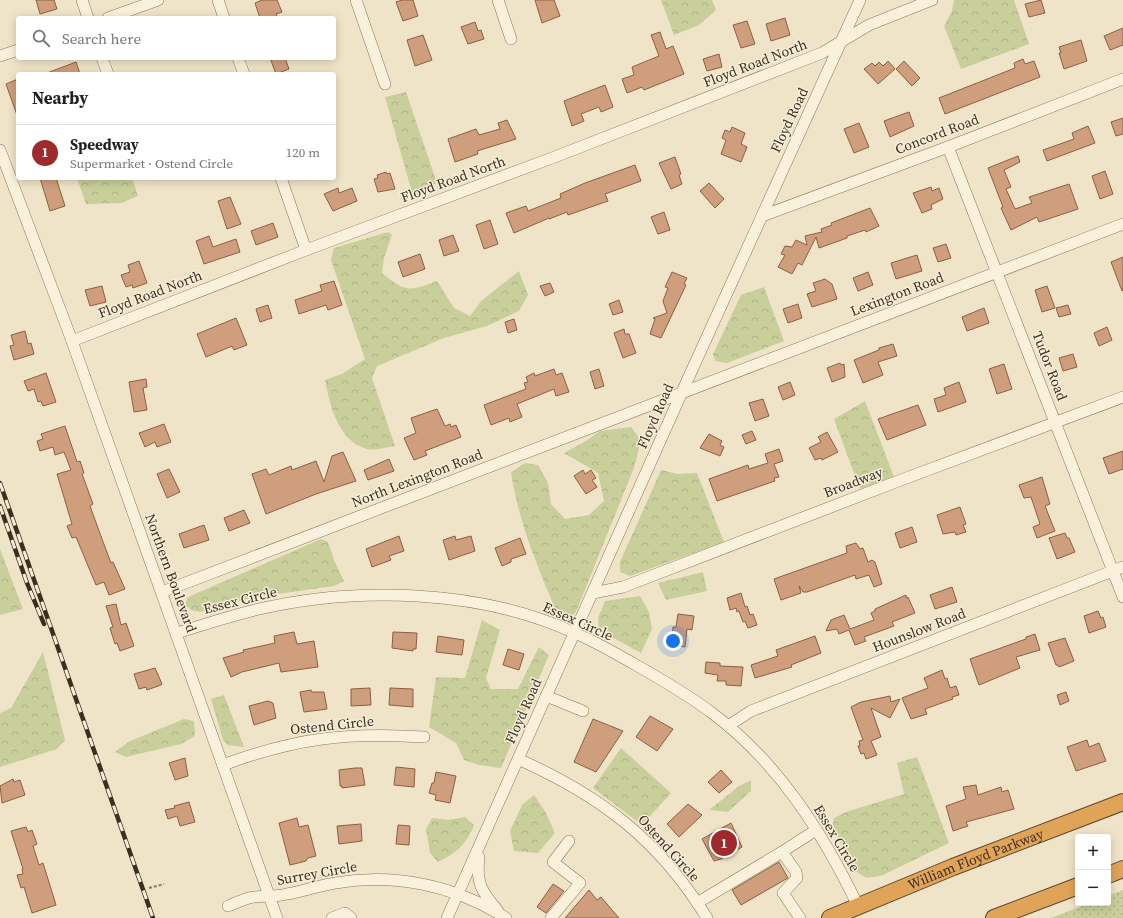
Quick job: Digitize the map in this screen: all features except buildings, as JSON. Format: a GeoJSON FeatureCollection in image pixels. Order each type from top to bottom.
{"type":"FeatureCollection","features":[{"type":"Feature","properties":{"kind":"highway","name":"William Floyd Parkway"},"geometry":{"type":"LineString","coordinates":[[830,918],[947,869],[1123,802]]}},
{"type":"Feature","properties":{"kind":"highway"},"geometry":{"type":"LineString","coordinates":[[1111,873],[1123,869]]}},
{"type":"Feature","properties":{"kind":"highway"},"geometry":{"type":"LineString","coordinates":[[994,918],[1075,887]]}},
{"type":"Feature","properties":{"kind":"street"},"geometry":{"type":"LineString","coordinates":[[82,0],[87,16]]}},
{"type":"Feature","properties":{"kind":"street"},"geometry":{"type":"LineString","coordinates":[[114,16],[158,0]]}},
{"type":"Feature","properties":{"kind":"street"},"geometry":{"type":"LineString","coordinates":[[218,0],[223,16]]}},
{"type":"Feature","properties":{"kind":"street"},"geometry":{"type":"LineString","coordinates":[[356,0],[385,84]]}},
{"type":"Feature","properties":{"kind":"street"},"geometry":{"type":"LineString","coordinates":[[498,0],[511,39]]}},
{"type":"Feature","properties":{"kind":"street","name":"Floyd Road"},"geometry":{"type":"LineString","coordinates":[[447,918],[682,392],[860,0]]}},
{"type":"Feature","properties":{"kind":"street"},"geometry":{"type":"LineString","coordinates":[[842,40],[869,25],[932,0]]}},
{"type":"Feature","properties":{"kind":"street","name":"Floyd Road North"},"geometry":{"type":"LineString","coordinates":[[72,341],[306,250],[567,153],[822,53],[842,40]]}},
{"type":"Feature","properties":{"kind":"street"},"geometry":{"type":"LineString","coordinates":[[0,56],[16,51]]}},
{"type":"Feature","properties":{"kind":"street"},"geometry":{"type":"LineString","coordinates":[[103,60],[107,72]]}},
{"type":"Feature","properties":{"kind":"street"},"geometry":{"type":"LineString","coordinates":[[239,60],[243,72]]}},
{"type":"Feature","properties":{"kind":"street","name":"Concord Road"},"geometry":{"type":"LineString","coordinates":[[762,216],[1123,79]]}},
{"type":"Feature","properties":{"kind":"street","name":"Tudor Road"},"geometry":{"type":"LineString","coordinates":[[948,146],[1055,422],[1118,568],[1123,597]]}},
{"type":"Feature","properties":{"kind":"street","name":"Northern Boulevard"},"geometry":{"type":"LineString","coordinates":[[0,150],[72,341],[277,918]]}},
{"type":"Feature","properties":{"kind":"street"},"geometry":{"type":"LineString","coordinates":[[282,180],[306,250]]}},
{"type":"Feature","properties":{"kind":"street","name":"Lexington Road"},"geometry":{"type":"LineString","coordinates":[[682,392],[1123,224]]}},
{"type":"Feature","properties":{"kind":"street","name":"North Lexington Road"},"geometry":{"type":"LineString","coordinates":[[162,592],[682,392]]}},
{"type":"Feature","properties":{"kind":"street","name":"Broadway"},"geometry":{"type":"LineString","coordinates":[[593,593],[605,592],[628,585],[1123,397]]}},
{"type":"Feature","properties":{"kind":"street","name":"Hounslow Road"},"geometry":{"type":"LineString","coordinates":[[728,726],[751,711],[1118,568]]}},
{"type":"Feature","properties":{"kind":"street","name":"Essex Circle"},"geometry":{"type":"LineString","coordinates":[[177,633],[258,609],[337,598],[384,595],[443,599],[492,606],[537,618],[575,632],[640,667],[681,692],[728,726],[751,747],[783,783],[816,830],[858,906]]}},
{"type":"Feature","properties":{"kind":"street"},"geometry":{"type":"LineString","coordinates":[[546,696],[583,711]]}},
{"type":"Feature","properties":{"kind":"street","name":"Ostend Circle"},"geometry":{"type":"LineString","coordinates":[[223,765],[270,748],[314,739],[378,735],[424,737]]}},
{"type":"Feature","properties":{"kind":"street","name":"Ostend Circle"},"geometry":{"type":"LineString","coordinates":[[518,759],[583,792],[632,827],[674,871],[707,918]]}},
{"type":"Feature","properties":{"kind":"street"},"geometry":{"type":"LineString","coordinates":[[697,903],[816,830]]}},
{"type":"Feature","properties":{"kind":"street"},"geometry":{"type":"LineString","coordinates":[[551,918],[580,883],[553,862],[569,841]]}},
{"type":"Feature","properties":{"kind":"street"},"geometry":{"type":"LineString","coordinates":[[480,846],[477,871],[479,884],[485,895],[503,916]]}},
{"type":"Feature","properties":{"kind":"street"},"geometry":{"type":"LineString","coordinates":[[782,852],[796,872],[797,878],[783,893],[800,918]]}},
{"type":"Feature","properties":{"kind":"street","name":"Surrey Circle"},"geometry":{"type":"LineString","coordinates":[[228,906],[253,897],[286,895],[335,883],[376,879],[401,880],[430,885],[458,894],[503,916]]}},
{"type":"Feature","properties":{"kind":"street"},"geometry":{"type":"LineString","coordinates":[[332,918],[345,913],[351,918]]}},
{"type":"Feature","properties":{"kind":"path"},"geometry":{"type":"LineString","coordinates":[[149,888],[164,884]]}},
{"type":"Feature","properties":{"kind":"green space"},"geometry":{"type":"Polygon","coordinates":[[[661,0],[712,0],[716,10],[699,25],[674,35],[661,0]]]}},
{"type":"Feature","properties":{"kind":"green space"},"geometry":{"type":"Polygon","coordinates":[[[954,0],[1014,0],[1029,44],[961,69],[944,26],[952,11],[954,0]]]}},
{"type":"Feature","properties":{"kind":"green space"},"geometry":{"type":"Polygon","coordinates":[[[406,92],[437,183],[413,196],[385,97],[406,92]]]}},
{"type":"Feature","properties":{"kind":"green space"},"geometry":{"type":"Polygon","coordinates":[[[78,180],[133,180],[138,196],[121,203],[86,204],[78,180]]]}},
{"type":"Feature","properties":{"kind":"green space"},"geometry":{"type":"Polygon","coordinates":[[[388,232],[392,235],[384,258],[382,273],[402,287],[420,287],[437,281],[454,308],[470,316],[481,301],[519,271],[528,295],[519,311],[487,326],[444,338],[377,366],[372,378],[395,446],[367,449],[357,445],[342,431],[333,411],[325,380],[342,374],[365,359],[331,260],[334,248],[388,232]]]}},
{"type":"Feature","properties":{"kind":"green space"},"geometry":{"type":"Polygon","coordinates":[[[764,287],[784,341],[727,363],[715,361],[713,354],[741,295],[764,287]]]}},
{"type":"Feature","properties":{"kind":"green space"},"geometry":{"type":"Polygon","coordinates":[[[865,401],[894,477],[860,489],[834,419],[865,401]]]}},
{"type":"Feature","properties":{"kind":"green space"},"geometry":{"type":"Polygon","coordinates":[[[631,427],[641,440],[634,468],[576,612],[571,617],[557,613],[536,562],[518,508],[511,472],[525,463],[538,465],[548,483],[551,504],[565,519],[589,515],[604,501],[598,473],[564,453],[586,441],[600,431],[631,427]]]}},
{"type":"Feature","properties":{"kind":"green space"},"geometry":{"type":"Polygon","coordinates":[[[661,470],[678,474],[697,473],[724,542],[630,576],[620,572],[620,562],[661,470]]]}},
{"type":"Feature","properties":{"kind":"green space"},"geometry":{"type":"Polygon","coordinates":[[[321,539],[328,542],[334,560],[344,581],[334,586],[250,598],[200,612],[191,610],[185,605],[188,597],[321,539]]]}},
{"type":"Feature","properties":{"kind":"green space"},"geometry":{"type":"Polygon","coordinates":[[[0,549],[23,609],[0,615],[0,549]]]}},
{"type":"Feature","properties":{"kind":"green space"},"geometry":{"type":"Polygon","coordinates":[[[703,572],[707,591],[666,600],[658,583],[703,572]]]}},
{"type":"Feature","properties":{"kind":"green space"},"geometry":{"type":"Polygon","coordinates":[[[640,596],[649,612],[652,629],[641,653],[599,630],[598,618],[605,601],[640,596]]]}},
{"type":"Feature","properties":{"kind":"green space"},"geometry":{"type":"Polygon","coordinates":[[[482,620],[500,630],[486,678],[491,689],[518,689],[539,647],[549,655],[501,768],[479,765],[464,760],[456,743],[429,727],[436,677],[465,678],[482,620]]]}},
{"type":"Feature","properties":{"kind":"green space"},"geometry":{"type":"Polygon","coordinates":[[[43,652],[65,740],[57,749],[0,767],[0,713],[11,708],[43,652]]]}},
{"type":"Feature","properties":{"kind":"green space"},"geometry":{"type":"Polygon","coordinates":[[[224,695],[244,747],[228,745],[223,740],[211,699],[224,695]]]}},
{"type":"Feature","properties":{"kind":"green space"},"geometry":{"type":"Polygon","coordinates":[[[184,719],[194,721],[195,736],[181,744],[126,757],[115,752],[130,741],[184,719]]]}},
{"type":"Feature","properties":{"kind":"green space"},"geometry":{"type":"Polygon","coordinates":[[[621,748],[671,793],[642,825],[593,788],[621,748]]]}},
{"type":"Feature","properties":{"kind":"green space"},"geometry":{"type":"Polygon","coordinates":[[[917,757],[949,843],[883,875],[866,878],[854,870],[832,827],[834,818],[846,812],[904,794],[897,763],[917,757]]]}},
{"type":"Feature","properties":{"kind":"green space"},"geometry":{"type":"Polygon","coordinates":[[[751,780],[751,791],[728,812],[709,810],[739,786],[751,780]]]}},
{"type":"Feature","properties":{"kind":"green space"},"geometry":{"type":"Polygon","coordinates":[[[534,795],[545,811],[555,833],[538,853],[514,851],[510,831],[522,805],[534,795]]]}},
{"type":"Feature","properties":{"kind":"green space"},"geometry":{"type":"Polygon","coordinates":[[[465,817],[474,825],[468,838],[460,848],[450,856],[438,862],[430,853],[426,829],[432,818],[448,820],[465,817]]]}},
{"type":"Feature","properties":{"kind":"green space"},"geometry":{"type":"Polygon","coordinates":[[[1123,890],[1123,918],[1051,918],[1082,906],[1111,906],[1111,895],[1123,890]]]}},
{"type":"Feature","properties":{"kind":"railway"},"geometry":{"type":"LineString","coordinates":[[0,483],[153,918]]}},
{"type":"Feature","properties":{"kind":"railway"},"geometry":{"type":"LineString","coordinates":[[0,506],[27,583],[44,624]]}},
{"type":"Feature","properties":{"kind":"place","name":"Speedway"},"geometry":{"type":"Point","coordinates":[724,843]}}]}
